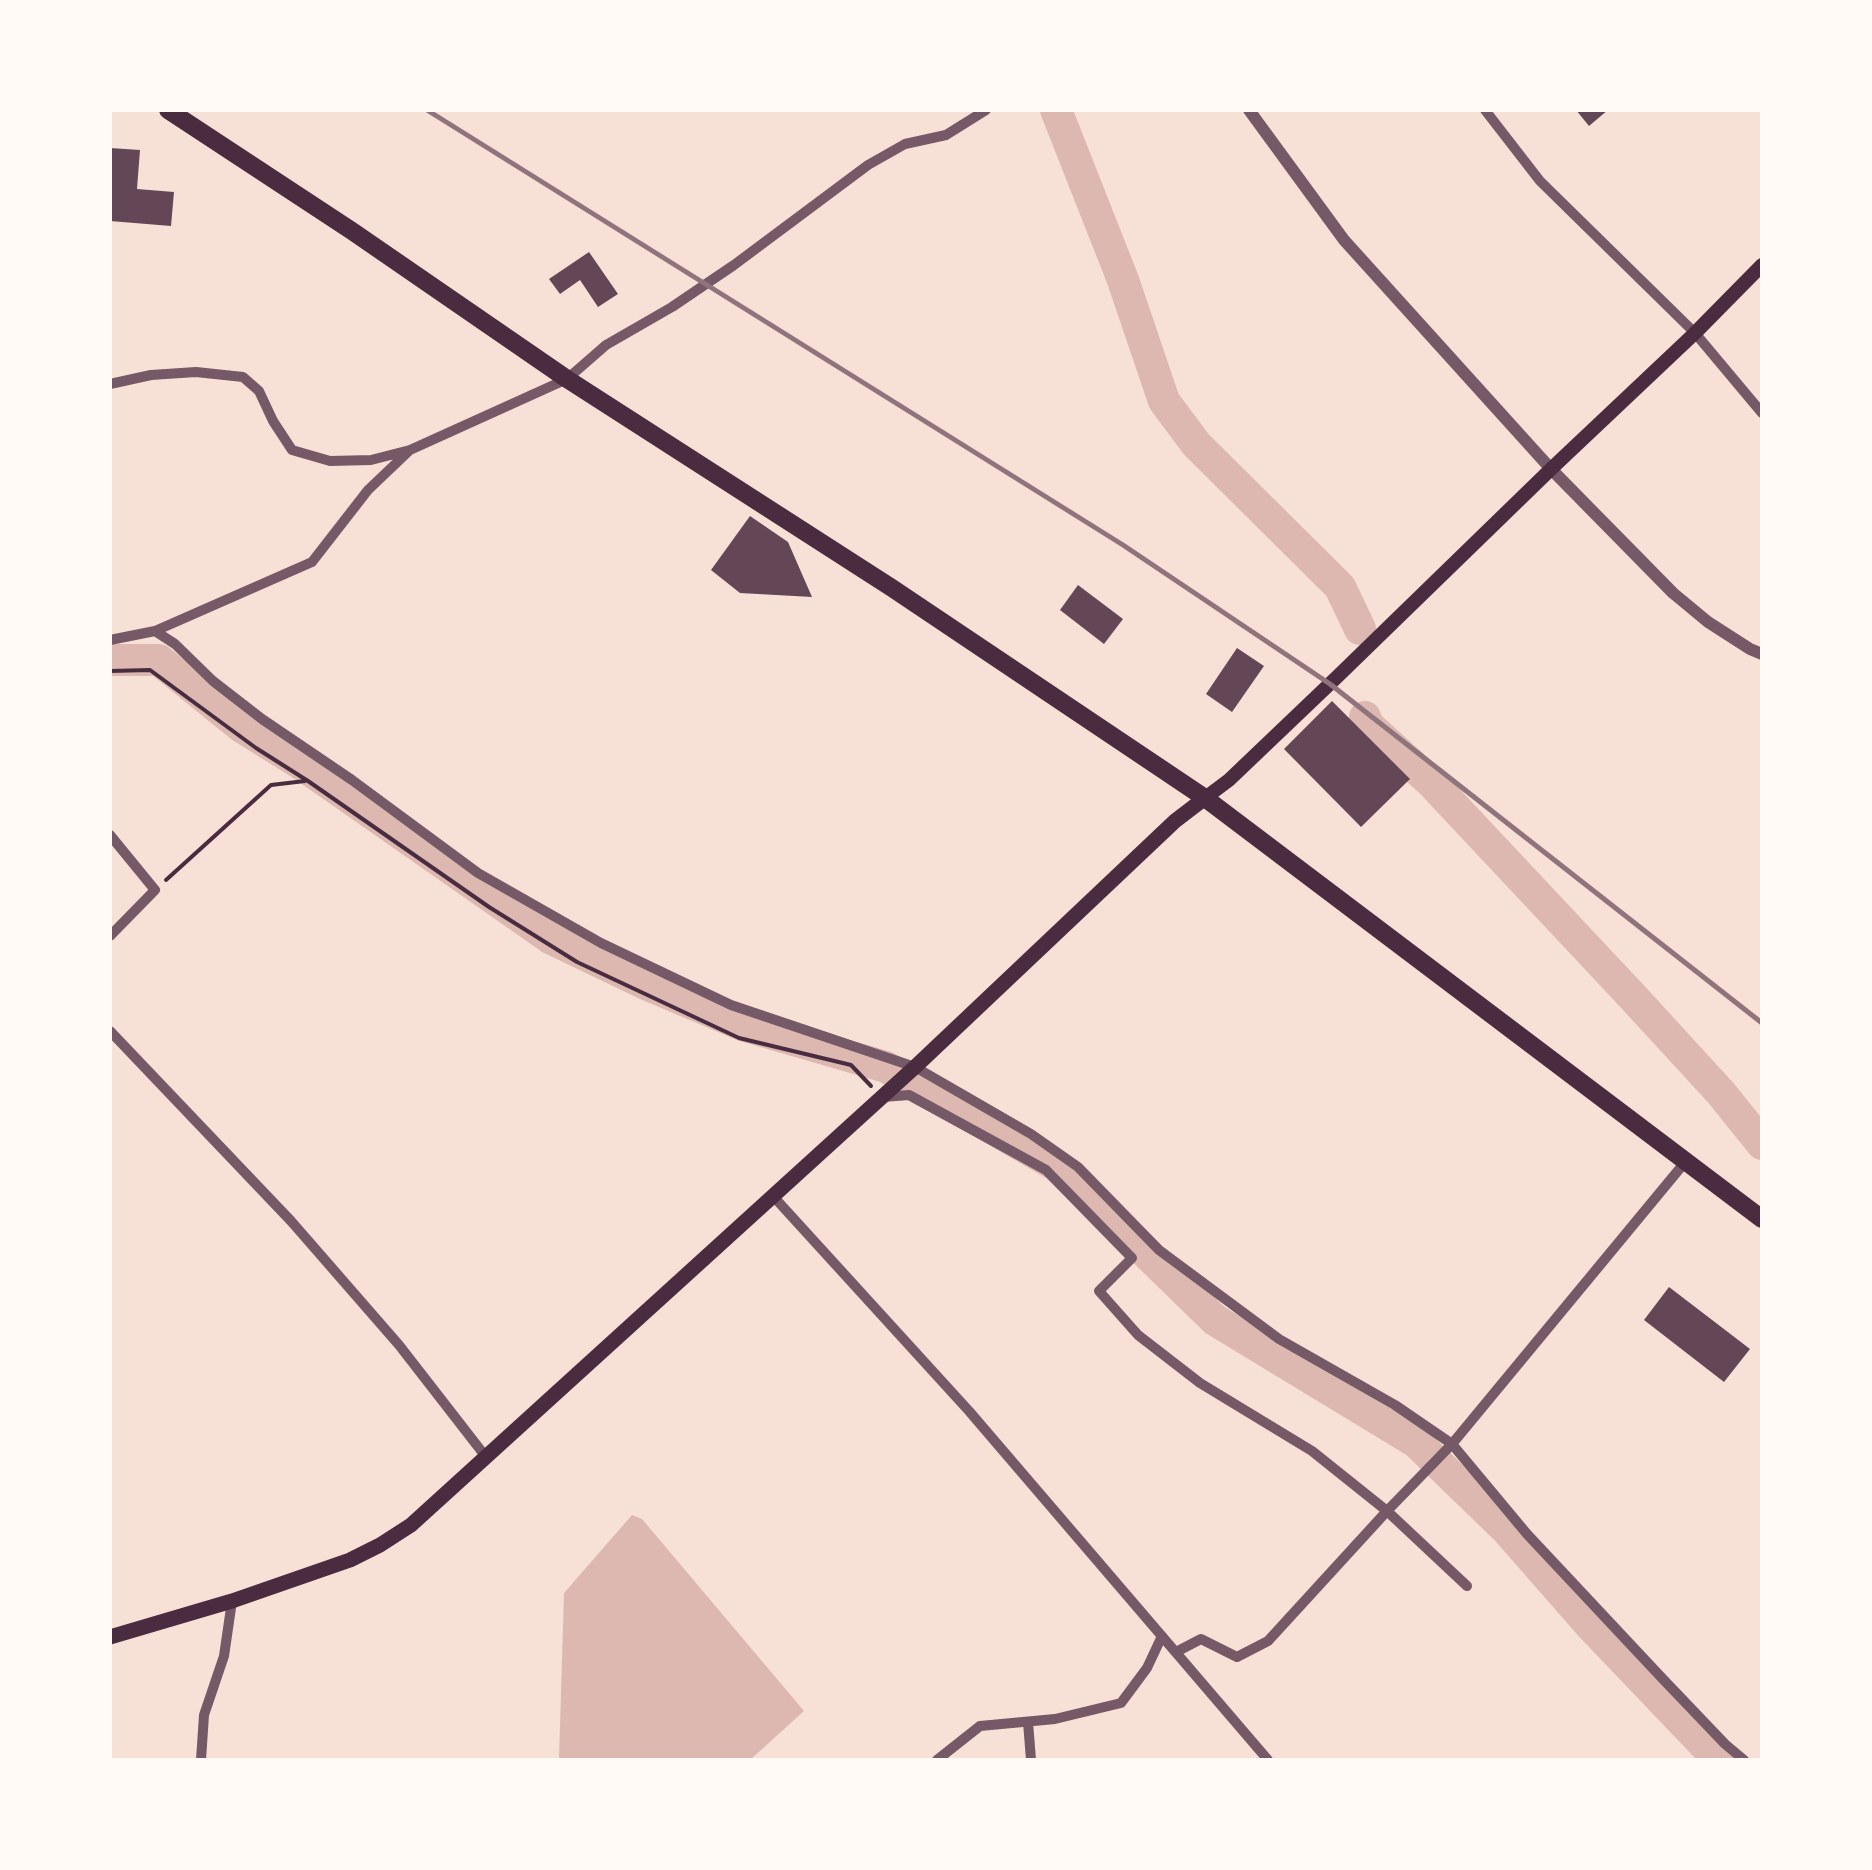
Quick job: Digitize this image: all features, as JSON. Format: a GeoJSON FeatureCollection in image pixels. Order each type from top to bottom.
{"type":"FeatureCollection","features":[{"type":"Feature","properties":{"kind":"highway"},"geometry":{"type":"LineString","coordinates":[[168,110],[568,379],[892,588],[1205,798],[1762,1219]]}},
{"type":"Feature","properties":{"kind":"main road"},"geometry":{"type":"LineString","coordinates":[[110,1636],[232,1601],[350,1560],[411,1525],[915,1068],[1174,821],[1229,780],[1696,333],[1762,265]]}},
{"type":"Feature","properties":{"kind":"street"},"geometry":{"type":"LineString","coordinates":[[110,384],[152,375],[196,372],[243,377],[259,391],[292,450],[330,461],[371,460],[410,450],[568,379],[606,345],[734,265],[868,165],[905,144],[946,134],[986,110]]}},
{"type":"Feature","properties":{"kind":"street"},"geometry":{"type":"LineString","coordinates":[[1250,110],[1344,240],[1551,468],[1672,593],[1708,622],[1762,654]]}},
{"type":"Feature","properties":{"kind":"street"},"geometry":{"type":"LineString","coordinates":[[1486,110],[1540,181],[1696,333],[1762,413]]}},
{"type":"Feature","properties":{"kind":"street"},"geometry":{"type":"LineString","coordinates":[[110,640],[155,630],[312,562],[368,490],[410,450]]}},
{"type":"Feature","properties":{"kind":"street"},"geometry":{"type":"LineString","coordinates":[[155,630],[212,681],[478,873],[601,943],[731,1005],[915,1068],[1030,1134],[1078,1167],[1159,1250],[1280,1340],[1395,1405],[1452,1444],[1527,1534],[1686,1704],[1744,1760]]}},
{"type":"Feature","properties":{"kind":"street"},"geometry":{"type":"LineString","coordinates":[[110,835],[155,890],[110,936]]}},
{"type":"Feature","properties":{"kind":"street"},"geometry":{"type":"LineString","coordinates":[[110,1031],[291,1221],[400,1346],[486,1457]]}},
{"type":"Feature","properties":{"kind":"street"},"geometry":{"type":"LineString","coordinates":[[886,1093],[909,1095],[1046,1170],[1132,1258],[1099,1291],[1138,1335],[1200,1383],[1312,1451],[1387,1511],[1467,1586]]}},
{"type":"Feature","properties":{"kind":"street"},"geometry":{"type":"LineString","coordinates":[[1176,1652],[1201,1639],[1237,1657],[1268,1641],[1452,1444],[1686,1161]]}},
{"type":"Feature","properties":{"kind":"street"},"geometry":{"type":"LineString","coordinates":[[773,1196],[970,1411],[1268,1760]]}},
{"type":"Feature","properties":{"kind":"street"},"geometry":{"type":"LineString","coordinates":[[201,1760],[204,1716],[224,1656],[232,1601]]}},
{"type":"Feature","properties":{"kind":"street"},"geometry":{"type":"LineString","coordinates":[[937,1760],[980,1726],[1055,1719],[1121,1703],[1147,1668],[1162,1636]]}},
{"type":"Feature","properties":{"kind":"street"},"geometry":{"type":"LineString","coordinates":[[1028,1722],[1031,1760]]}},
{"type":"Feature","properties":{"kind":"path"},"geometry":{"type":"LineString","coordinates":[[155,890],[272,784],[308,781]]}},
{"type":"Feature","properties":{"kind":"shaded area"},"geometry":{"type":"Polygon","coordinates":[[[632,1515],[642,1519],[804,1711],[750,1760],[559,1760],[564,1593],[632,1515]]]}},
{"type":"Feature","properties":{"kind":"building"},"geometry":{"type":"Polygon","coordinates":[[[1576,110],[1608,110],[1589,126],[1576,110]]]}},
{"type":"Feature","properties":{"kind":"building"},"geometry":{"type":"Polygon","coordinates":[[[110,148],[140,150],[137,189],[174,192],[171,226],[110,221],[110,148]]]}},
{"type":"Feature","properties":{"kind":"building"},"geometry":{"type":"Polygon","coordinates":[[[589,252],[618,294],[598,307],[580,280],[560,294],[549,279],[589,252]]]}},
{"type":"Feature","properties":{"kind":"building"},"geometry":{"type":"Polygon","coordinates":[[[750,516],[788,542],[812,597],[740,593],[711,570],[750,516]]]}},
{"type":"Feature","properties":{"kind":"building"},"geometry":{"type":"Polygon","coordinates":[[[1078,585],[1123,619],[1104,644],[1060,610],[1078,585]]]}},
{"type":"Feature","properties":{"kind":"building"},"geometry":{"type":"Polygon","coordinates":[[[1237,648],[1264,666],[1232,712],[1206,694],[1237,648]]]}},
{"type":"Feature","properties":{"kind":"building"},"geometry":{"type":"Polygon","coordinates":[[[1332,701],[1410,779],[1361,827],[1284,749],[1332,701]]]}},
{"type":"Feature","properties":{"kind":"building"},"geometry":{"type":"Polygon","coordinates":[[[1669,1287],[1750,1349],[1724,1382],[1644,1320],[1669,1287]]]}},
{"type":"Feature","properties":{"kind":"waterway"},"geometry":{"type":"LineString","coordinates":[[1056,110],[1123,280],[1164,401],[1196,444],[1340,587],[1360,629]]}},
{"type":"Feature","properties":{"kind":"waterway"},"geometry":{"type":"LineString","coordinates":[[110,660],[159,660],[243,728],[301,764],[550,938],[745,1026],[886,1067],[1057,1166],[1215,1320],[1416,1442],[1506,1529],[1591,1626],[1719,1760]]}},
{"type":"Feature","properties":{"kind":"waterway"},"geometry":{"type":"LineString","coordinates":[[1365,717],[1368,725],[1432,783],[1631,995],[1762,1144]]}},
{"type":"Feature","properties":{"kind":"railway"},"geometry":{"type":"LineString","coordinates":[[427,110],[1123,545],[1330,684],[1762,1023]]}}]}
